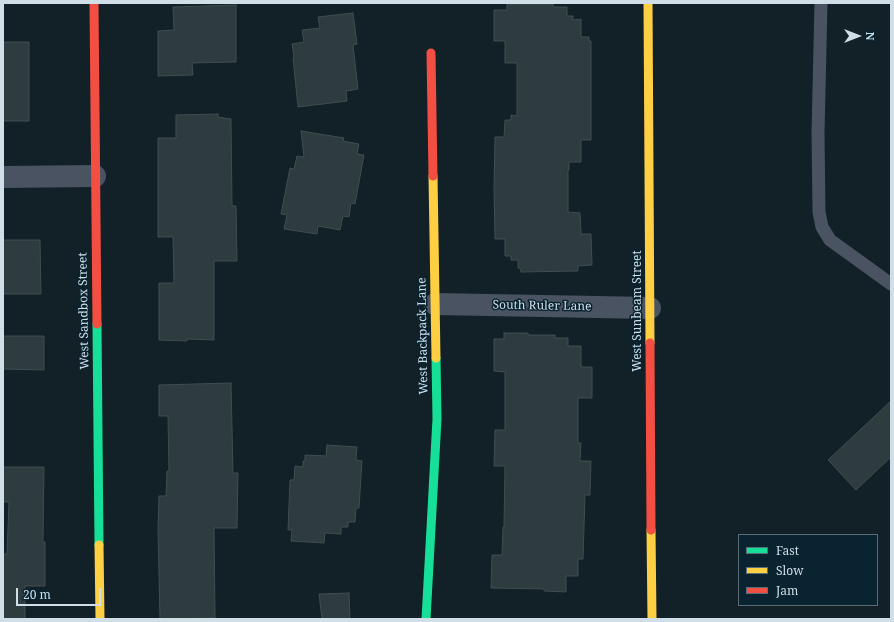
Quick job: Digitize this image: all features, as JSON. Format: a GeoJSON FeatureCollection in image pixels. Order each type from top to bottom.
{"type":"FeatureCollection","features":[{"type":"Feature","properties":{"kind":"street","name":"West Sandbox Street"},"geometry":{"type":"LineString","coordinates":[[94,3],[100,619]]}},
{"type":"Feature","properties":{"kind":"street","name":"West Sunbeam Street"},"geometry":{"type":"LineString","coordinates":[[648,3],[652,619]]}},
{"type":"Feature","properties":{"kind":"street","name":"West Backpack Lane"},"geometry":{"type":"LineString","coordinates":[[426,619],[436,419],[431,53]]}},
{"type":"Feature","properties":{"kind":"street"},"geometry":{"type":"LineString","coordinates":[[3,177],[95,176]]}},
{"type":"Feature","properties":{"kind":"street","name":"South Ruler Lane"},"geometry":{"type":"LineString","coordinates":[[435,304],[650,308]]}},
{"type":"Feature","properties":{"kind":"lane"},"geometry":{"type":"LineString","coordinates":[[821,3],[818,133],[819,212],[822,227],[830,240],[891,284]]}},
{"type":"Feature","properties":{"kind":"building"},"geometry":{"type":"Polygon","coordinates":[[[507,4],[553,4],[553,7],[567,7],[567,16],[573,16],[573,20],[581,19],[581,37],[589,37],[589,41],[591,41],[591,140],[581,140],[581,162],[569,162],[568,170],[568,212],[580,213],[581,234],[591,234],[592,265],[578,266],[578,271],[521,272],[520,268],[518,268],[518,260],[511,260],[511,256],[505,256],[505,239],[495,239],[495,137],[504,137],[505,120],[511,120],[511,115],[517,116],[517,63],[505,63],[505,41],[494,41],[494,10],[507,10],[507,4]]]}},
{"type":"Feature","properties":{"kind":"building"},"geometry":{"type":"Polygon","coordinates":[[[236,5],[236,62],[192,63],[193,75],[158,76],[158,31],[174,30],[173,7],[236,5]]]}},
{"type":"Feature","properties":{"kind":"building"},"geometry":{"type":"Polygon","coordinates":[[[353,13],[357,44],[353,45],[358,89],[346,91],[347,101],[298,107],[292,44],[304,42],[302,30],[320,28],[318,17],[353,13]]]}},
{"type":"Feature","properties":{"kind":"building"},"geometry":{"type":"Polygon","coordinates":[[[3,42],[29,42],[29,121],[3,121],[3,42]]]}},
{"type":"Feature","properties":{"kind":"building"},"geometry":{"type":"Polygon","coordinates":[[[218,114],[218,117],[231,119],[232,206],[236,206],[237,261],[214,261],[214,340],[159,340],[159,283],[174,283],[173,237],[158,237],[158,138],[176,138],[176,115],[218,114]]]}},
{"type":"Feature","properties":{"kind":"building"},"geometry":{"type":"Polygon","coordinates":[[[301,131],[344,138],[343,141],[359,144],[357,154],[364,155],[355,204],[351,203],[349,217],[343,216],[340,230],[318,226],[317,234],[284,229],[287,215],[281,214],[290,168],[294,169],[297,156],[304,157],[301,131]]]}},
{"type":"Feature","properties":{"kind":"building"},"geometry":{"type":"Polygon","coordinates":[[[3,240],[40,240],[41,294],[3,294],[3,240]]]}},
{"type":"Feature","properties":{"kind":"building"},"geometry":{"type":"Polygon","coordinates":[[[504,333],[555,335],[555,338],[568,338],[568,346],[581,346],[581,367],[592,367],[592,398],[578,398],[578,443],[581,443],[580,461],[591,461],[590,495],[585,495],[583,559],[578,559],[578,576],[566,576],[566,592],[544,591],[544,589],[491,588],[492,555],[502,555],[504,527],[505,466],[494,466],[495,430],[505,430],[505,372],[494,371],[494,339],[504,339],[504,333]]]}},
{"type":"Feature","properties":{"kind":"building"},"geometry":{"type":"Polygon","coordinates":[[[3,336],[44,336],[44,370],[3,369],[3,336]]]}},
{"type":"Feature","properties":{"kind":"building"},"geometry":{"type":"Polygon","coordinates":[[[231,383],[233,473],[238,473],[237,528],[214,528],[215,618],[160,619],[158,529],[159,496],[166,496],[167,471],[169,471],[168,416],[159,416],[159,385],[231,383]]]}},
{"type":"Feature","properties":{"kind":"building"},"geometry":{"type":"Polygon","coordinates":[[[891,401],[891,457],[856,490],[828,460],[891,401]]]}},
{"type":"Feature","properties":{"kind":"building"},"geometry":{"type":"Polygon","coordinates":[[[327,445],[357,447],[356,460],[362,461],[359,508],[356,508],[355,522],[348,522],[348,527],[341,527],[341,534],[325,533],[324,543],[291,541],[292,530],[288,530],[290,480],[294,480],[295,466],[303,467],[305,455],[326,456],[327,445]]]}},
{"type":"Feature","properties":{"kind":"building"},"geometry":{"type":"Polygon","coordinates":[[[3,467],[44,467],[43,542],[45,542],[45,586],[25,586],[25,619],[3,619],[3,554],[7,554],[9,502],[3,502],[3,467]]]}},
{"type":"Feature","properties":{"kind":"building"},"geometry":{"type":"Polygon","coordinates":[[[349,593],[350,619],[322,619],[319,594],[349,593]]]}},
{"type":"Feature","properties":{"kind":"traffic: fast"},"geometry":{"type":"LineString","coordinates":[[97,324],[99,545]]}},
{"type":"Feature","properties":{"kind":"traffic: fast"},"geometry":{"type":"LineString","coordinates":[[426,619],[437,419],[436,358]]}},
{"type":"Feature","properties":{"kind":"traffic: slow"},"geometry":{"type":"LineString","coordinates":[[648,3],[650,343]]}},
{"type":"Feature","properties":{"kind":"traffic: slow"},"geometry":{"type":"LineString","coordinates":[[433,176],[436,358]]}},
{"type":"Feature","properties":{"kind":"traffic: slow"},"geometry":{"type":"LineString","coordinates":[[651,530],[652,619]]}},
{"type":"Feature","properties":{"kind":"traffic: slow"},"geometry":{"type":"LineString","coordinates":[[99,545],[100,619]]}},
{"type":"Feature","properties":{"kind":"traffic: jam"},"geometry":{"type":"LineString","coordinates":[[94,3],[97,324]]}},
{"type":"Feature","properties":{"kind":"traffic: jam"},"geometry":{"type":"LineString","coordinates":[[431,53],[433,176]]}},
{"type":"Feature","properties":{"kind":"traffic: jam"},"geometry":{"type":"LineString","coordinates":[[650,343],[651,530]]}}]}
